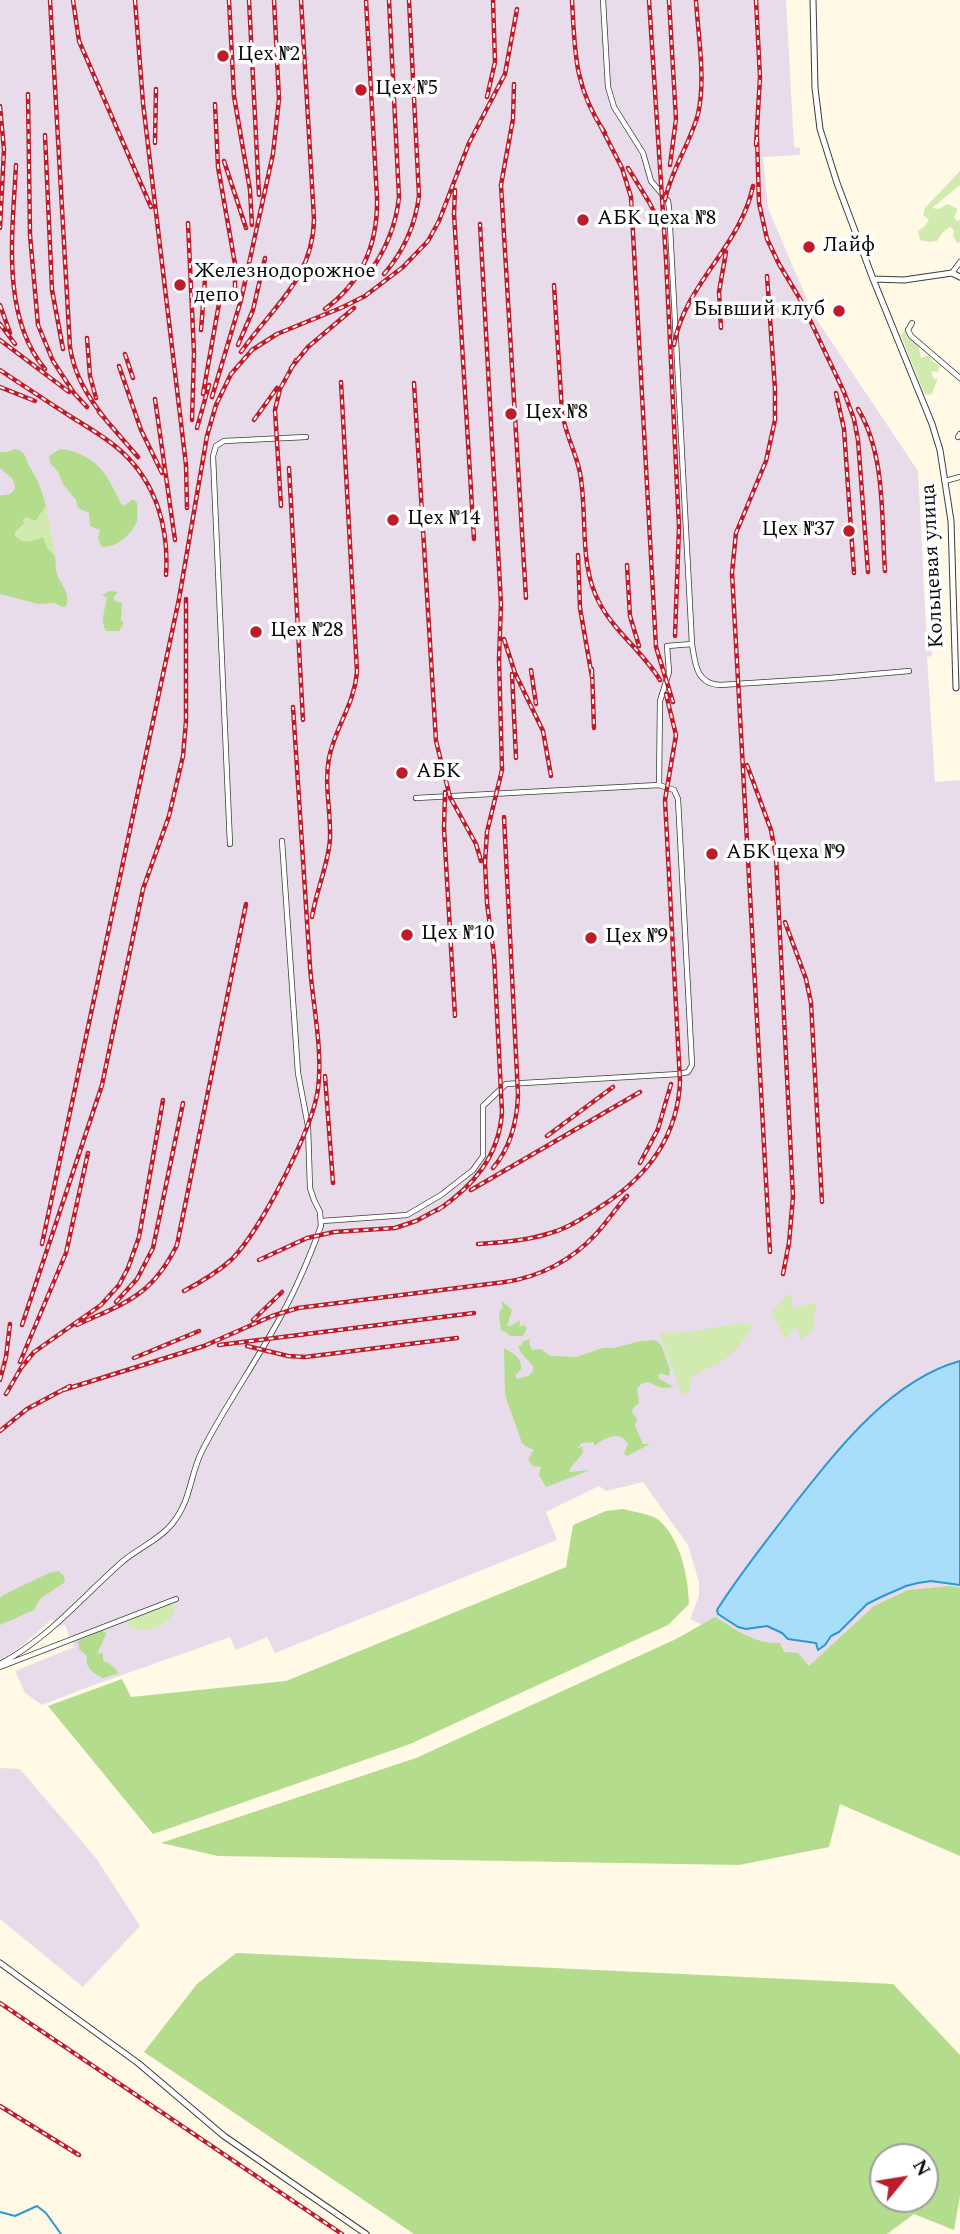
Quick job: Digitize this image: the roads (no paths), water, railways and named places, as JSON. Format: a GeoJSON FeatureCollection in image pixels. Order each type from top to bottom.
{"type":"FeatureCollection","features":[{"type":"Feature","properties":{"kind":"street"},"geometry":{"type":"LineString","coordinates":[[603,0],[610,100],[640,146],[651,181],[668,201],[669,208],[692,644],[698,673],[712,685],[909,671]]}},
{"type":"Feature","properties":{"kind":"street","name":"Кольцевая улица"},"geometry":{"type":"LineString","coordinates":[[813,0],[815,88],[820,129],[873,279],[934,431],[945,481],[957,602],[958,688]]}},
{"type":"Feature","properties":{"kind":"street"},"geometry":{"type":"LineString","coordinates":[[952,273],[960,262]]}},
{"type":"Feature","properties":{"kind":"street"},"geometry":{"type":"LineString","coordinates":[[873,279],[904,280],[952,273],[960,277]]}},
{"type":"Feature","properties":{"kind":"street"},"geometry":{"type":"LineString","coordinates":[[912,323],[908,330],[911,336],[960,379]]}},
{"type":"Feature","properties":{"kind":"street"},"geometry":{"type":"LineString","coordinates":[[230,844],[212,456],[216,446],[224,441],[306,437]]}},
{"type":"Feature","properties":{"kind":"street"},"geometry":{"type":"LineString","coordinates":[[945,481],[960,477]]}},
{"type":"Feature","properties":{"kind":"street"},"geometry":{"type":"LineString","coordinates":[[659,785],[660,701],[669,672],[667,646],[692,644]]}},
{"type":"Feature","properties":{"kind":"street"},"geometry":{"type":"LineString","coordinates":[[322,1221],[407,1216],[441,1195],[473,1170],[481,1160],[484,1151],[483,1106],[506,1084],[679,1074],[690,1070],[692,1065],[678,799],[674,790],[659,785],[416,798]]}},
{"type":"Feature","properties":{"kind":"street"},"geometry":{"type":"LineString","coordinates":[[0,1666],[57,1625],[128,1557],[161,1536],[179,1515],[189,1495],[201,1454],[223,1411],[284,1311],[322,1221],[310,1188],[308,1126],[298,1073],[282,841]]}},
{"type":"Feature","properties":{"kind":"street"},"geometry":{"type":"LineString","coordinates":[[0,1666],[176,1599]]}},
{"type":"Feature","properties":{"kind":"street"},"geometry":{"type":"LineString","coordinates":[[0,1963],[149,2071],[218,2132],[366,2234]]}},
{"type":"Feature","properties":{"kind":"water"},"geometry":{"type":"Polygon","coordinates":[[[960,1361],[960,1585],[931,1581],[906,1586],[881,1597],[867,1604],[818,1650],[816,1643],[788,1639],[767,1626],[746,1629],[738,1627],[718,1614],[717,1610],[745,1569],[848,1439],[889,1400],[911,1384],[935,1370],[960,1361]]]}},
{"type":"Feature","properties":{"kind":"waterway"},"geometry":{"type":"LineString","coordinates":[[0,2212],[15,2216],[37,2206],[46,2213],[61,2234]]}},
{"type":"Feature","properties":{"kind":"railway"},"geometry":{"type":"LineString","coordinates":[[50,0],[70,347],[83,385],[106,420]]}},
{"type":"Feature","properties":{"kind":"railway"},"geometry":{"type":"LineString","coordinates":[[73,0],[79,41],[151,207]]}},
{"type":"Feature","properties":{"kind":"railway"},"geometry":{"type":"LineString","coordinates":[[135,0],[143,103],[186,465],[187,508]]}},
{"type":"Feature","properties":{"kind":"railway"},"geometry":{"type":"LineString","coordinates":[[229,0],[234,96],[250,190],[252,225]]}},
{"type":"Feature","properties":{"kind":"railway"},"geometry":{"type":"LineString","coordinates":[[249,0],[259,195]]}},
{"type":"Feature","properties":{"kind":"railway"},"geometry":{"type":"LineString","coordinates":[[212,397],[241,300],[273,154],[279,99],[274,0]]}},
{"type":"Feature","properties":{"kind":"railway"},"geometry":{"type":"LineString","coordinates":[[241,352],[289,291],[307,259],[312,240],[314,219],[301,0]]}},
{"type":"Feature","properties":{"kind":"railway"},"geometry":{"type":"LineString","coordinates":[[325,309],[349,287],[358,274],[371,246],[377,215],[366,0]]}},
{"type":"Feature","properties":{"kind":"railway"},"geometry":{"type":"LineString","coordinates":[[367,276],[389,239],[399,197],[389,0]]}},
{"type":"Feature","properties":{"kind":"railway"},"geometry":{"type":"LineString","coordinates":[[384,274],[408,238],[419,196],[409,0]]}},
{"type":"Feature","properties":{"kind":"railway"},"geometry":{"type":"LineString","coordinates":[[487,97],[495,62],[493,0]]}},
{"type":"Feature","properties":{"kind":"railway"},"geometry":{"type":"LineString","coordinates":[[572,0],[578,69],[587,100],[605,133]]}},
{"type":"Feature","properties":{"kind":"railway"},"geometry":{"type":"LineString","coordinates":[[649,0],[666,259],[679,527],[675,636]]}},
{"type":"Feature","properties":{"kind":"railway"},"geometry":{"type":"LineString","coordinates":[[669,0],[676,119],[670,165]]}},
{"type":"Feature","properties":{"kind":"railway"},"geometry":{"type":"LineString","coordinates":[[665,200],[698,114],[701,72],[696,0]]}},
{"type":"Feature","properties":{"kind":"railway"},"geometry":{"type":"LineString","coordinates":[[756,0],[760,77],[756,145]]}},
{"type":"Feature","properties":{"kind":"railway"},"geometry":{"type":"LineString","coordinates":[[42,1244],[179,599],[207,436],[216,405],[231,374],[252,350],[277,334],[365,296],[403,267],[428,241],[439,221],[469,143],[505,74],[517,9]]}},
{"type":"Feature","properties":{"kind":"railway"},"geometry":{"type":"LineString","coordinates":[[514,84],[513,119],[501,185],[526,598]]}},
{"type":"Feature","properties":{"kind":"railway"},"geometry":{"type":"LineString","coordinates":[[155,143],[156,89]]}},
{"type":"Feature","properties":{"kind":"railway"},"geometry":{"type":"LineString","coordinates":[[28,94],[30,235],[38,325],[53,361],[74,393],[87,407]]}},
{"type":"Feature","properties":{"kind":"railway"},"geometry":{"type":"LineString","coordinates":[[215,104],[218,167],[235,264],[235,297]]}},
{"type":"Feature","properties":{"kind":"railway"},"geometry":{"type":"LineString","coordinates":[[0,106],[4,150],[0,228]]}},
{"type":"Feature","properties":{"kind":"railway"},"geometry":{"type":"LineString","coordinates":[[601,127],[622,168],[631,197],[656,647],[673,702]]}},
{"type":"Feature","properties":{"kind":"railway"},"geometry":{"type":"LineString","coordinates":[[45,135],[52,290],[63,349]]}},
{"type":"Feature","properties":{"kind":"railway"},"geometry":{"type":"LineString","coordinates":[[757,137],[759,203],[767,239],[800,299],[854,419],[868,572]]}},
{"type":"Feature","properties":{"kind":"railway"},"geometry":{"type":"LineString","coordinates":[[224,161],[246,228]]}},
{"type":"Feature","properties":{"kind":"railway"},"geometry":{"type":"LineString","coordinates":[[16,165],[12,244],[15,298],[21,324],[31,348],[45,369]]}},
{"type":"Feature","properties":{"kind":"railway"},"geometry":{"type":"LineString","coordinates":[[628,168],[660,223]]}},
{"type":"Feature","properties":{"kind":"railway"},"geometry":{"type":"LineString","coordinates":[[674,345],[689,303],[737,228],[747,208],[753,186]]}},
{"type":"Feature","properties":{"kind":"railway"},"geometry":{"type":"LineString","coordinates":[[455,190],[454,214],[474,539]]}},
{"type":"Feature","properties":{"kind":"railway"},"geometry":{"type":"LineString","coordinates":[[188,223],[194,353],[192,420]]}},
{"type":"Feature","properties":{"kind":"railway"},"geometry":{"type":"LineString","coordinates":[[438,1210],[462,1191],[482,1169],[496,1143],[502,1112],[494,956],[485,863],[487,832],[502,770],[499,659],[501,604],[480,224]]}},
{"type":"Feature","properties":{"kind":"railway"},"geometry":{"type":"LineString","coordinates":[[721,328],[719,292],[726,252]]}},
{"type":"Feature","properties":{"kind":"railway"},"geometry":{"type":"LineString","coordinates":[[238,345],[253,310],[265,258]]}},
{"type":"Feature","properties":{"kind":"railway"},"geometry":{"type":"LineString","coordinates":[[201,330],[206,267]]}},
{"type":"Feature","properties":{"kind":"railway"},"geometry":{"type":"LineString","coordinates":[[767,276],[775,420],[766,461],[736,533],[732,573],[770,1252]]}},
{"type":"Feature","properties":{"kind":"railway"},"geometry":{"type":"LineString","coordinates":[[554,285],[562,412],[580,473],[586,557],[593,589],[606,614],[660,680]]}},
{"type":"Feature","properties":{"kind":"railway"},"geometry":{"type":"LineString","coordinates":[[203,394],[220,298]]}},
{"type":"Feature","properties":{"kind":"railway"},"geometry":{"type":"LineString","coordinates":[[0,305],[10,333]]}},
{"type":"Feature","properties":{"kind":"railway"},"geometry":{"type":"LineString","coordinates":[[291,368],[308,347],[354,308]]}},
{"type":"Feature","properties":{"kind":"railway"},"geometry":{"type":"LineString","coordinates":[[0,324],[15,344]]}},
{"type":"Feature","properties":{"kind":"railway"},"geometry":{"type":"LineString","coordinates":[[87,338],[90,376],[96,398]]}},
{"type":"Feature","properties":{"kind":"railway"},"geometry":{"type":"LineString","coordinates":[[0,340],[69,392]]}},
{"type":"Feature","properties":{"kind":"railway"},"geometry":{"type":"LineString","coordinates":[[125,354],[133,378]]}},
{"type":"Feature","properties":{"kind":"railway"},"geometry":{"type":"LineString","coordinates":[[281,506],[275,410],[280,389],[296,360]]}},
{"type":"Feature","properties":{"kind":"railway"},"geometry":{"type":"LineString","coordinates":[[119,366],[141,430],[162,473]]}},
{"type":"Feature","properties":{"kind":"railway"},"geometry":{"type":"LineString","coordinates":[[0,370],[104,438],[134,465],[152,493],[163,524],[166,575]]}},
{"type":"Feature","properties":{"kind":"railway"},"geometry":{"type":"LineString","coordinates":[[312,917],[330,839],[327,778],[329,758],[352,695],[357,672],[341,382]]}},
{"type":"Feature","properties":{"kind":"railway"},"geometry":{"type":"LineString","coordinates":[[414,383],[436,741],[450,797],[476,844],[481,861]]}},
{"type":"Feature","properties":{"kind":"railway"},"geometry":{"type":"LineString","coordinates":[[197,428],[209,385]]}},
{"type":"Feature","properties":{"kind":"railway"},"geometry":{"type":"LineString","coordinates":[[0,387],[35,401]]}},
{"type":"Feature","properties":{"kind":"railway"},"geometry":{"type":"LineString","coordinates":[[254,420],[277,388]]}},
{"type":"Feature","properties":{"kind":"railway"},"geometry":{"type":"LineString","coordinates":[[836,393],[844,429],[854,573]]}},
{"type":"Feature","properties":{"kind":"railway"},"geometry":{"type":"LineString","coordinates":[[155,399],[175,540]]}},
{"type":"Feature","properties":{"kind":"railway"},"geometry":{"type":"LineString","coordinates":[[858,409],[867,427],[878,466],[885,571]]}},
{"type":"Feature","properties":{"kind":"railway"},"geometry":{"type":"LineString","coordinates":[[99,412],[138,457]]}},
{"type":"Feature","properties":{"kind":"railway"},"geometry":{"type":"LineString","coordinates":[[289,468],[303,720]]}},
{"type":"Feature","properties":{"kind":"railway"},"geometry":{"type":"LineString","coordinates":[[578,555],[580,608],[592,677]]}},
{"type":"Feature","properties":{"kind":"railway"},"geometry":{"type":"LineString","coordinates":[[627,565],[630,616],[639,646]]}},
{"type":"Feature","properties":{"kind":"railway"},"geometry":{"type":"LineString","coordinates":[[22,1325],[102,1085],[143,889],[169,816],[183,756],[186,721],[186,599]]}},
{"type":"Feature","properties":{"kind":"railway"},"geometry":{"type":"LineString","coordinates":[[504,639],[515,673],[543,731],[551,776]]}},
{"type":"Feature","properties":{"kind":"railway"},"geometry":{"type":"LineString","coordinates":[[592,669],[594,728]]}},
{"type":"Feature","properties":{"kind":"railway"},"geometry":{"type":"LineString","coordinates":[[531,670],[536,704]]}},
{"type":"Feature","properties":{"kind":"railway"},"geometry":{"type":"LineString","coordinates":[[512,674],[516,758]]}},
{"type":"Feature","properties":{"kind":"railway"},"geometry":{"type":"LineString","coordinates":[[478,1244],[539,1236],[575,1223],[632,1183],[656,1154],[673,1120],[680,1081],[665,800],[676,735],[666,694]]}},
{"type":"Feature","properties":{"kind":"railway"},"geometry":{"type":"LineString","coordinates":[[184,1291],[232,1259],[257,1226],[284,1178],[307,1128],[318,1089],[318,1044],[310,967],[293,707]]}},
{"type":"Feature","properties":{"kind":"railway"},"geometry":{"type":"LineString","coordinates":[[747,765],[771,830],[776,856],[793,1197],[783,1274]]}},
{"type":"Feature","properties":{"kind":"railway"},"geometry":{"type":"LineString","coordinates":[[445,792],[444,829],[455,1016]]}},
{"type":"Feature","properties":{"kind":"railway"},"geometry":{"type":"LineString","coordinates":[[493,1168],[512,1134],[518,1095],[504,817]]}},
{"type":"Feature","properties":{"kind":"railway"},"geometry":{"type":"LineString","coordinates":[[77,1325],[136,1296],[157,1276],[177,1245],[246,904]]}},
{"type":"Feature","properties":{"kind":"railway"},"geometry":{"type":"LineString","coordinates":[[785,922],[806,979],[811,1003],[822,1202]]}},
{"type":"Feature","properties":{"kind":"railway"},"geometry":{"type":"LineString","coordinates":[[325,1076],[333,1183]]}},
{"type":"Feature","properties":{"kind":"railway"},"geometry":{"type":"LineString","coordinates":[[640,1163],[658,1129],[671,1084]]}},
{"type":"Feature","properties":{"kind":"railway"},"geometry":{"type":"LineString","coordinates":[[547,1136],[613,1087]]}},
{"type":"Feature","properties":{"kind":"railway"},"geometry":{"type":"LineString","coordinates":[[471,1190],[640,1092]]}},
{"type":"Feature","properties":{"kind":"railway"},"geometry":{"type":"LineString","coordinates":[[6,1394],[34,1352],[101,1305],[119,1285],[139,1237],[163,1100]]}},
{"type":"Feature","properties":{"kind":"railway"},"geometry":{"type":"LineString","coordinates":[[116,1302],[137,1279],[153,1248],[183,1103]]}},
{"type":"Feature","properties":{"kind":"railway"},"geometry":{"type":"LineString","coordinates":[[20,1362],[66,1253],[88,1153]]}},
{"type":"Feature","properties":{"kind":"railway"},"geometry":{"type":"LineString","coordinates":[[63,1390],[204,1346],[272,1316],[298,1308],[505,1282],[531,1276],[555,1266],[577,1252],[596,1234],[627,1196]]}},
{"type":"Feature","properties":{"kind":"railway"},"geometry":{"type":"LineString","coordinates":[[259,1260],[307,1238],[334,1232],[395,1228],[416,1221],[444,1206]]}},
{"type":"Feature","properties":{"kind":"railway"},"geometry":{"type":"LineString","coordinates":[[253,1320],[282,1292]]}},
{"type":"Feature","properties":{"kind":"railway"},"geometry":{"type":"LineString","coordinates":[[219,1345],[474,1313]]}},
{"type":"Feature","properties":{"kind":"railway"},"geometry":{"type":"LineString","coordinates":[[0,1380],[10,1324]]}},
{"type":"Feature","properties":{"kind":"railway"},"geometry":{"type":"LineString","coordinates":[[134,1358],[199,1331]]}},
{"type":"Feature","properties":{"kind":"railway"},"geometry":{"type":"LineString","coordinates":[[247,1346],[288,1356],[305,1357],[457,1338]]}},
{"type":"Feature","properties":{"kind":"railway"},"geometry":{"type":"LineString","coordinates":[[0,1431],[27,1409],[70,1386]]}},
{"type":"Feature","properties":{"kind":"railway"},"geometry":{"type":"LineString","coordinates":[[0,2003],[342,2234]]}},
{"type":"Feature","properties":{"kind":"railway"},"geometry":{"type":"LineString","coordinates":[[0,2106],[79,2155]]}},
{"type":"Feature","properties":{"kind":"place","name":"Цех №2"},"geometry":{"type":"Point","coordinates":[223,56]}},
{"type":"Feature","properties":{"kind":"place","name":"Цех №5"},"geometry":{"type":"Point","coordinates":[361,90]}},
{"type":"Feature","properties":{"kind":"place","name":"АБК цеха №8"},"geometry":{"type":"Point","coordinates":[583,220]}},
{"type":"Feature","properties":{"kind":"place","name":"Лайф"},"geometry":{"type":"Point","coordinates":[809,247]}},
{"type":"Feature","properties":{"kind":"place","name":"Железнодорожное депо"},"geometry":{"type":"Point","coordinates":[180,285]}},
{"type":"Feature","properties":{"kind":"place","name":"Бывший клуб"},"geometry":{"type":"Point","coordinates":[839,311]}},
{"type":"Feature","properties":{"kind":"place","name":"Цех №8"},"geometry":{"type":"Point","coordinates":[511,414]}},
{"type":"Feature","properties":{"kind":"place","name":"Цех №14"},"geometry":{"type":"Point","coordinates":[393,520]}},
{"type":"Feature","properties":{"kind":"place","name":"Цех №37"},"geometry":{"type":"Point","coordinates":[849,531]}},
{"type":"Feature","properties":{"kind":"place","name":"Цех №28"},"geometry":{"type":"Point","coordinates":[256,632]}},
{"type":"Feature","properties":{"kind":"place","name":"АБК"},"geometry":{"type":"Point","coordinates":[402,773]}},
{"type":"Feature","properties":{"kind":"place","name":"АБК цеха №9"},"geometry":{"type":"Point","coordinates":[712,854]}},
{"type":"Feature","properties":{"kind":"place","name":"Цех №10"},"geometry":{"type":"Point","coordinates":[407,935]}},
{"type":"Feature","properties":{"kind":"place","name":"Цех №9"},"geometry":{"type":"Point","coordinates":[591,938]}}]}
